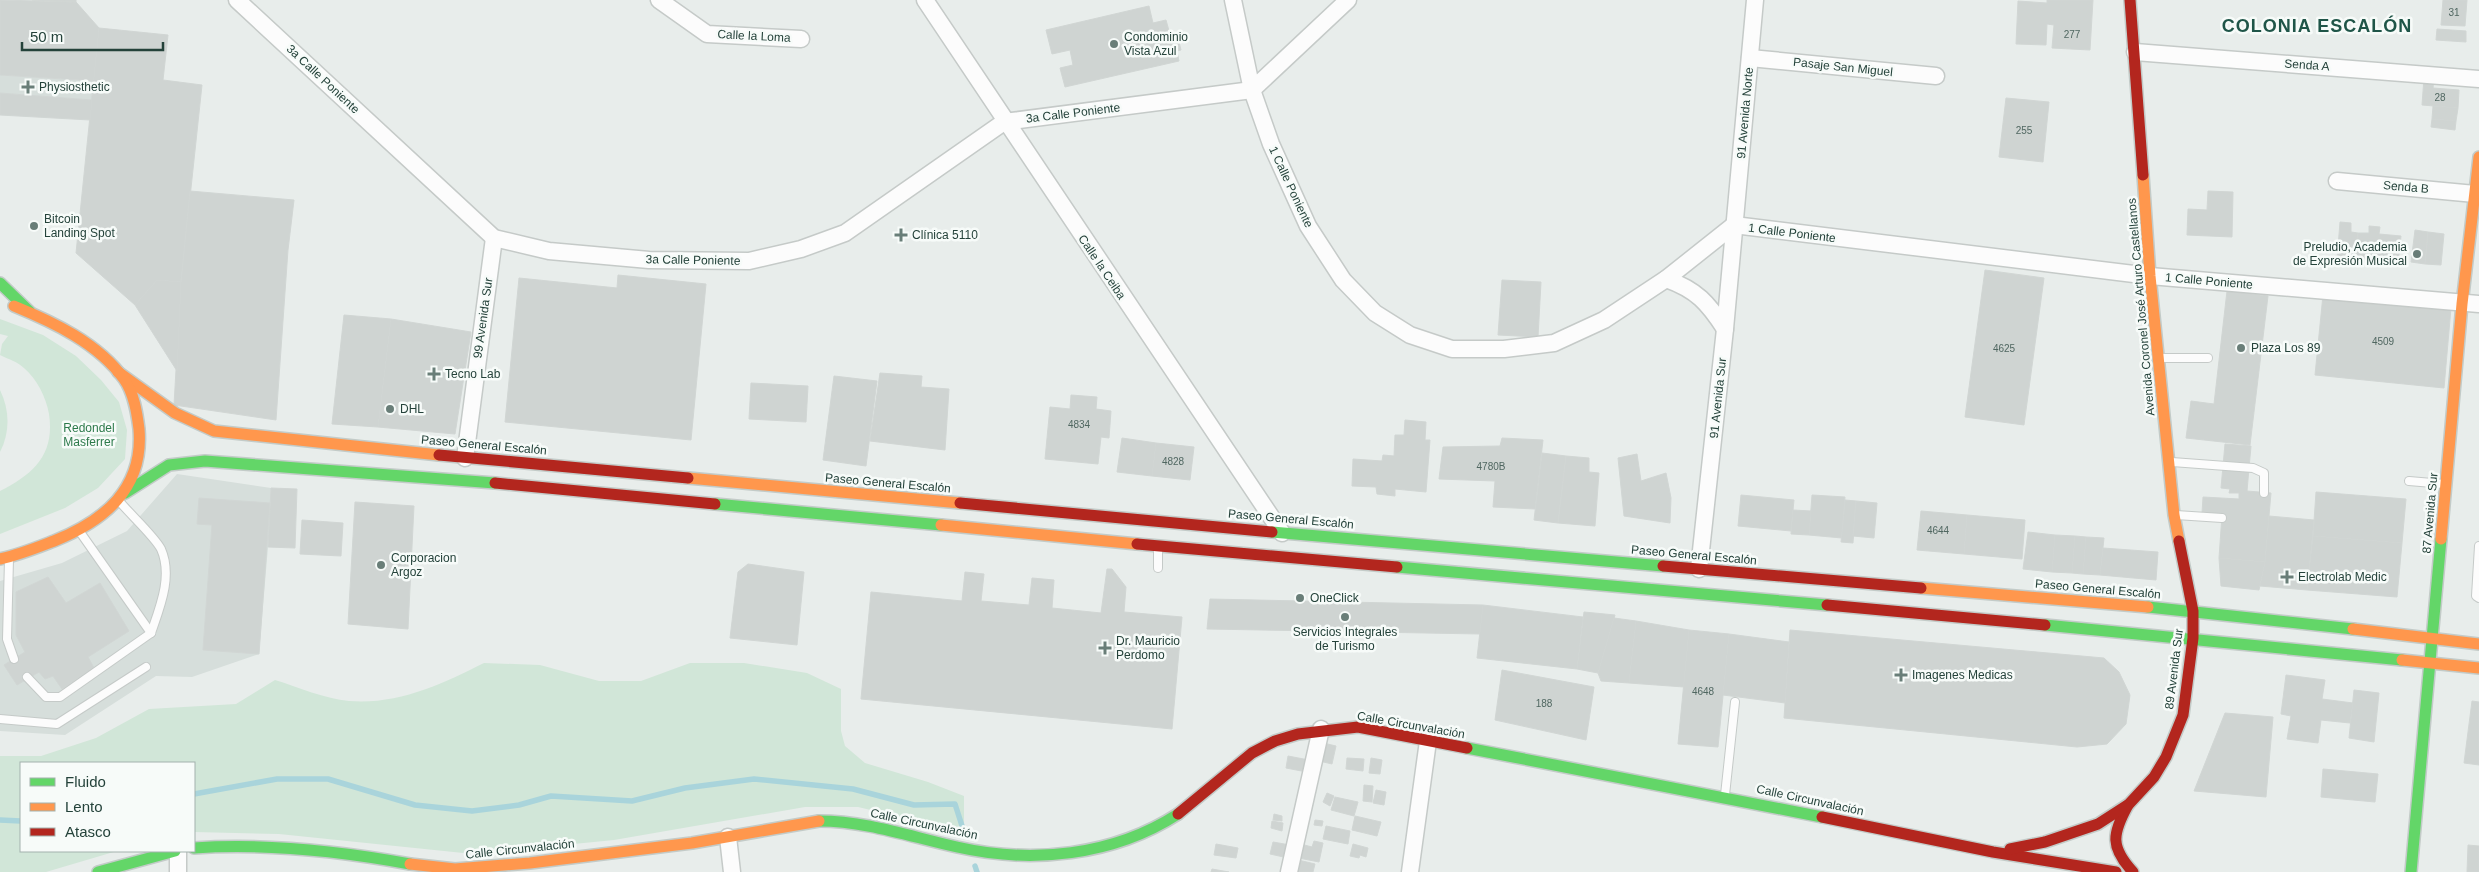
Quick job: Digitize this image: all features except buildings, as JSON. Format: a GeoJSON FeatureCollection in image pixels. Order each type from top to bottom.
{"type":"FeatureCollection","features":[{"type":"Feature","properties":{"kind":"main road","name":"Avenida Coronel José Arturo Castellanos"},"geometry":{"type":"LineString","coordinates":[[2130,0],[2150,276],[2174,515],[2193,611]]}},
{"type":"Feature","properties":{"kind":"main road","name":"87 Avenida Sur"},"geometry":{"type":"LineString","coordinates":[[2411,872],[2462,304],[2479,157]]}},
{"type":"Feature","properties":{"kind":"main road"},"geometry":{"type":"LineString","coordinates":[[0,283],[30,312]]}},
{"type":"Feature","properties":{"kind":"main road"},"geometry":{"type":"LineString","coordinates":[[0,300],[30,312],[86,344],[118,372],[127,384],[136,407],[140,447],[135,469],[121,497]]}},
{"type":"Feature","properties":{"kind":"main road","name":"Paseo General Escalón"},"geometry":{"type":"LineString","coordinates":[[118,372],[147,391],[178,417],[195,426],[214,431],[465,458],[1282,532],[2193,611],[2479,644]]}},
{"type":"Feature","properties":{"kind":"main road"},"geometry":{"type":"LineString","coordinates":[[4,558],[80,531],[158,469],[190,459],[472,481],[2193,638],[2479,668]]}},
{"type":"Feature","properties":{"kind":"main road","name":"89 Avenida Sur"},"geometry":{"type":"LineString","coordinates":[[2133,872],[2121,861],[2113,843],[2116,825],[2129,804],[2154,776],[2177,735],[2183,715],[2193,638],[2193,611]]}},
{"type":"Feature","properties":{"kind":"main road","name":"Calle Circunvalación"},"geometry":{"type":"LineString","coordinates":[[195,848],[224,846],[284,847],[461,871],[583,864],[728,837],[785,824],[831,821],[896,830],[959,848],[1014,855],[1063,854],[1104,847],[1141,833],[1177,815],[1246,756],[1291,735],[1321,729],[1358,728],[1725,796],[1993,852],[2116,872]]}},
{"type":"Feature","properties":{"kind":"main road","name":"89 Avenida Sur"},"geometry":{"type":"LineString","coordinates":[[1993,852],[2068,836],[2098,824],[2129,804]]}},
{"type":"Feature","properties":{"kind":"main road"},"geometry":{"type":"LineString","coordinates":[[98,872],[173,852]]}},
{"type":"Feature","properties":{"kind":"street","name":"3a Calle Poniente"},"geometry":{"type":"LineString","coordinates":[[237,0],[494,238],[549,251],[640,260],[748,261],[801,249],[845,233],[1004,122],[1252,90]]}},
{"type":"Feature","properties":{"kind":"street","name":"Calle la Loma"},"geometry":{"type":"LineString","coordinates":[[659,0],[707,34],[801,39]]}},
{"type":"Feature","properties":{"kind":"street","name":"Calle la Ceiba"},"geometry":{"type":"LineString","coordinates":[[925,0],[1004,122],[1282,532]]}},
{"type":"Feature","properties":{"kind":"street","name":"1 Calle Poniente"},"geometry":{"type":"LineString","coordinates":[[1232,0],[1252,90],[1272,144],[1308,226],[1343,280],[1375,313],[1410,335],[1452,349],[1504,350],[1554,343],[1604,320],[1666,279],[1734,225],[2150,276],[2215,286],[2479,304]]}},
{"type":"Feature","properties":{"kind":"street"},"geometry":{"type":"LineString","coordinates":[[1252,90],[1348,0]]}},
{"type":"Feature","properties":{"kind":"street","name":"91 Avenida Norte"},"geometry":{"type":"LineString","coordinates":[[1734,225],[1755,0]]}},
{"type":"Feature","properties":{"kind":"street","name":"Senda A"},"geometry":{"type":"LineString","coordinates":[[2135,52],[2479,79]]}},
{"type":"Feature","properties":{"kind":"street","name":"Pasaje San Miguel"},"geometry":{"type":"LineString","coordinates":[[1750,58],[1936,76]]}},
{"type":"Feature","properties":{"kind":"street","name":"Senda B"},"geometry":{"type":"LineString","coordinates":[[2337,181],[2475,194]]}},
{"type":"Feature","properties":{"kind":"street","name":"91 Avenida Sur"},"geometry":{"type":"LineString","coordinates":[[1700,569],[1734,225]]}},
{"type":"Feature","properties":{"kind":"street","name":"99 Avenida Sur"},"geometry":{"type":"LineString","coordinates":[[465,458],[494,238]]}},
{"type":"Feature","properties":{"kind":"street"},"geometry":{"type":"LineString","coordinates":[[1666,279],[1685,286],[1701,297],[1725,329]]}},
{"type":"Feature","properties":{"kind":"street"},"geometry":{"type":"LineString","coordinates":[[1289,872],[1321,729]]}},
{"type":"Feature","properties":{"kind":"street"},"geometry":{"type":"LineString","coordinates":[[1410,872],[1428,741]]}},
{"type":"Feature","properties":{"kind":"street"},"geometry":{"type":"LineString","coordinates":[[728,837],[732,872]]}},
{"type":"Feature","properties":{"kind":"street"},"geometry":{"type":"LineString","coordinates":[[177,852],[178,872]]}},
{"type":"Feature","properties":{"kind":"lane"},"geometry":{"type":"LineString","coordinates":[[2158,358],[2208,358]]}},
{"type":"Feature","properties":{"kind":"lane"},"geometry":{"type":"LineString","coordinates":[[2169,462],[2253,468],[2264,473],[2264,492]]}},
{"type":"Feature","properties":{"kind":"lane"},"geometry":{"type":"LineString","coordinates":[[2409,481],[2446,484]]}},
{"type":"Feature","properties":{"kind":"lane"},"geometry":{"type":"LineString","coordinates":[[27,677],[46,697],[60,696],[151,632],[162,601],[166,573],[160,549],[121,497]]}},
{"type":"Feature","properties":{"kind":"lane"},"geometry":{"type":"LineString","coordinates":[[2174,515],[2222,518]]}},
{"type":"Feature","properties":{"kind":"lane"},"geometry":{"type":"LineString","coordinates":[[80,531],[151,632]]}},
{"type":"Feature","properties":{"kind":"lane"},"geometry":{"type":"LineString","coordinates":[[1158,545],[1158,568]]}},
{"type":"Feature","properties":{"kind":"lane"},"geometry":{"type":"LineString","coordinates":[[2479,546],[2476,596],[2479,598]]}},
{"type":"Feature","properties":{"kind":"lane"},"geometry":{"type":"LineString","coordinates":[[4,558],[7,639],[14,659]]}},
{"type":"Feature","properties":{"kind":"lane"},"geometry":{"type":"LineString","coordinates":[[0,720],[57,724],[146,667]]}},
{"type":"Feature","properties":{"kind":"lane"},"geometry":{"type":"LineString","coordinates":[[1725,796],[1736,702]]}},
{"type":"Feature","properties":{"kind":"shaded area","name":"Physiosthetic"},"geometry":{"type":"Polygon","coordinates":[[[0,75],[95,81],[92,100],[0,93],[0,75]]]}},
{"type":"Feature","properties":{"kind":"shaded area"},"geometry":{"type":"Polygon","coordinates":[[[177,474],[271,488],[259,654],[192,677],[156,676],[65,735],[0,731],[0,581],[62,563],[127,531],[177,474]]]}},
{"type":"Feature","properties":{"kind":"green space","name":"Redondel Masferrer"},"geometry":{"type":"Polygon","coordinates":[[[0,319],[43,335],[76,356],[101,380],[119,402],[127,430],[125,459],[98,488],[65,508],[0,534],[0,491],[23,477],[40,461],[49,441],[50,428],[48,408],[37,383],[22,366],[0,355],[2,344],[8,336],[0,334],[0,319]]]}},
{"type":"Feature","properties":{"kind":"green space"},"geometry":{"type":"Polygon","coordinates":[[[0,390],[6,405],[8,421],[6,437],[0,452],[0,390]]]}},
{"type":"Feature","properties":{"kind":"green space"},"geometry":{"type":"Polygon","coordinates":[[[484,663],[540,665],[599,681],[641,681],[690,663],[744,663],[807,673],[841,689],[841,731],[845,746],[865,763],[928,782],[964,796],[964,832],[858,807],[805,807],[614,840],[473,854],[279,834],[195,832],[195,762],[20,762],[20,852],[114,852],[46,872],[0,872],[0,756],[41,756],[96,738],[149,709],[236,704],[275,680],[331,698],[367,701],[385,700],[402,696],[452,678],[484,663]]]}},
{"type":"Feature","properties":{"kind":"waterway"},"geometry":{"type":"LineString","coordinates":[[195,794],[277,779],[328,779],[415,805],[472,811],[519,805],[551,796],[632,801],[685,788],[754,779],[853,789],[914,805],[955,804],[964,832]]}},
{"type":"Feature","properties":{"kind":"waterway"},"geometry":{"type":"LineString","coordinates":[[0,820],[20,821]]}},
{"type":"Feature","properties":{"kind":"waterway"},"geometry":{"type":"LineString","coordinates":[[975,866],[977,872]]}},
{"type":"Feature","properties":{"kind":"traffic: fast"},"geometry":{"type":"LineString","coordinates":[[0,283],[30,312]]}},
{"type":"Feature","properties":{"kind":"traffic: fast"},"geometry":{"type":"LineString","coordinates":[[125,493],[169,465],[205,461],[495,483]]}},
{"type":"Feature","properties":{"kind":"traffic: fast"},"geometry":{"type":"LineString","coordinates":[[715,504],[941,525]]}},
{"type":"Feature","properties":{"kind":"traffic: fast"},"geometry":{"type":"LineString","coordinates":[[1272,532],[1663,566]]}},
{"type":"Feature","properties":{"kind":"traffic: fast"},"geometry":{"type":"LineString","coordinates":[[2411,872],[2441,539]]}},
{"type":"Feature","properties":{"kind":"traffic: fast"},"geometry":{"type":"LineString","coordinates":[[1397,567],[1827,605]]}},
{"type":"Feature","properties":{"kind":"traffic: fast"},"geometry":{"type":"LineString","coordinates":[[2148,607],[2353,629]]}},
{"type":"Feature","properties":{"kind":"traffic: fast"},"geometry":{"type":"LineString","coordinates":[[2045,625],[2402,660]]}},
{"type":"Feature","properties":{"kind":"traffic: fast"},"geometry":{"type":"LineString","coordinates":[[1467,748],[1822,817]]}},
{"type":"Feature","properties":{"kind":"traffic: fast"},"geometry":{"type":"LineString","coordinates":[[819,821],[889,830],[985,852],[1043,855],[1071,853],[1127,839],[1153,828],[1178,814]]}},
{"type":"Feature","properties":{"kind":"traffic: fast"},"geometry":{"type":"LineString","coordinates":[[195,848],[275,847],[302,849],[410,864]]}},
{"type":"Feature","properties":{"kind":"traffic: fast"},"geometry":{"type":"LineString","coordinates":[[98,872],[171,852]]}},
{"type":"Feature","properties":{"kind":"traffic: slow"},"geometry":{"type":"LineString","coordinates":[[2441,539],[2462,304],[2479,157]]}},
{"type":"Feature","properties":{"kind":"traffic: slow"},"geometry":{"type":"LineString","coordinates":[[2143,175],[2150,276],[2174,515],[2179,541]]}},
{"type":"Feature","properties":{"kind":"traffic: slow"},"geometry":{"type":"LineString","coordinates":[[0,559],[54,541],[89,524],[104,513],[127,486],[135,469],[139,450],[139,429],[133,397],[124,379],[113,366],[88,344],[74,335],[14,306]]}},
{"type":"Feature","properties":{"kind":"traffic: slow"},"geometry":{"type":"LineString","coordinates":[[118,372],[175,413],[214,431],[439,455]]}},
{"type":"Feature","properties":{"kind":"traffic: slow"},"geometry":{"type":"LineString","coordinates":[[688,478],[960,503]]}},
{"type":"Feature","properties":{"kind":"traffic: slow"},"geometry":{"type":"LineString","coordinates":[[941,525],[1137,544]]}},
{"type":"Feature","properties":{"kind":"traffic: slow"},"geometry":{"type":"LineString","coordinates":[[1921,588],[2148,607]]}},
{"type":"Feature","properties":{"kind":"traffic: slow"},"geometry":{"type":"LineString","coordinates":[[2353,629],[2479,644]]}},
{"type":"Feature","properties":{"kind":"traffic: slow"},"geometry":{"type":"LineString","coordinates":[[2402,660],[2479,668]]}},
{"type":"Feature","properties":{"kind":"traffic: slow"},"geometry":{"type":"LineString","coordinates":[[410,864],[455,869],[530,863],[692,843],[819,821]]}},
{"type":"Feature","properties":{"kind":"traffic: jam"},"geometry":{"type":"LineString","coordinates":[[2130,0],[2143,175]]}},
{"type":"Feature","properties":{"kind":"traffic: jam"},"geometry":{"type":"LineString","coordinates":[[439,455],[688,478]]}},
{"type":"Feature","properties":{"kind":"traffic: jam"},"geometry":{"type":"LineString","coordinates":[[495,483],[715,504]]}},
{"type":"Feature","properties":{"kind":"traffic: jam"},"geometry":{"type":"LineString","coordinates":[[960,503],[1272,532]]}},
{"type":"Feature","properties":{"kind":"traffic: jam"},"geometry":{"type":"LineString","coordinates":[[2010,849],[2045,842],[2098,824],[2129,804],[2154,777],[2166,757],[2183,715],[2193,638],[2193,611],[2179,541]]}},
{"type":"Feature","properties":{"kind":"traffic: jam"},"geometry":{"type":"LineString","coordinates":[[1137,544],[1397,567]]}},
{"type":"Feature","properties":{"kind":"traffic: jam"},"geometry":{"type":"LineString","coordinates":[[1663,566],[1921,588]]}},
{"type":"Feature","properties":{"kind":"traffic: jam"},"geometry":{"type":"LineString","coordinates":[[1827,605],[2045,625]]}},
{"type":"Feature","properties":{"kind":"traffic: jam"},"geometry":{"type":"LineString","coordinates":[[1178,814],[1252,753],[1275,741],[1298,734],[1358,727],[1467,748]]}},
{"type":"Feature","properties":{"kind":"traffic: jam"},"geometry":{"type":"LineString","coordinates":[[2128,805],[2116,832],[2116,840],[2120,855],[2133,872]]}},
{"type":"Feature","properties":{"kind":"traffic: jam"},"geometry":{"type":"LineString","coordinates":[[1822,817],[1993,852],[2116,872]]}},
{"type":"Feature","properties":{"kind":"place","name":"Condominio Vista Azul"},"geometry":{"type":"Point","coordinates":[1114,44]}},
{"type":"Feature","properties":{"kind":"place","name":"Physiosthetic"},"geometry":{"type":"Point","coordinates":[28,87]}},
{"type":"Feature","properties":{"kind":"place","name":"Bitcoin Landing Spot"},"geometry":{"type":"Point","coordinates":[34,226]}},
{"type":"Feature","properties":{"kind":"place","name":"Clínica 5110"},"geometry":{"type":"Point","coordinates":[901,235]}},
{"type":"Feature","properties":{"kind":"place","name":"Preludio, Academia de Expresión Musical"},"geometry":{"type":"Point","coordinates":[2417,254]}},
{"type":"Feature","properties":{"kind":"place","name":"Plaza Los 89"},"geometry":{"type":"Point","coordinates":[2241,348]}},
{"type":"Feature","properties":{"kind":"place","name":"Tecno Lab"},"geometry":{"type":"Point","coordinates":[434,374]}},
{"type":"Feature","properties":{"kind":"place","name":"DHL"},"geometry":{"type":"Point","coordinates":[390,409]}},
{"type":"Feature","properties":{"kind":"place","name":"Corporacion Argoz"},"geometry":{"type":"Point","coordinates":[381,565]}},
{"type":"Feature","properties":{"kind":"place","name":"Electrolab Medic"},"geometry":{"type":"Point","coordinates":[2287,577]}},
{"type":"Feature","properties":{"kind":"place","name":"OneClick"},"geometry":{"type":"Point","coordinates":[1300,598]}},
{"type":"Feature","properties":{"kind":"place","name":"Servicios Integrales de Turismo"},"geometry":{"type":"Point","coordinates":[1345,617]}},
{"type":"Feature","properties":{"kind":"place","name":"Dr. Mauricio Perdomo"},"geometry":{"type":"Point","coordinates":[1105,648]}},
{"type":"Feature","properties":{"kind":"place","name":"Imagenes Medicas"},"geometry":{"type":"Point","coordinates":[1901,675]}},
{"type":"Feature","properties":{"kind":"district","name":"COLONIA ESCALÓN"},"geometry":{"type":"Point","coordinates":[2317,26]}}]}
